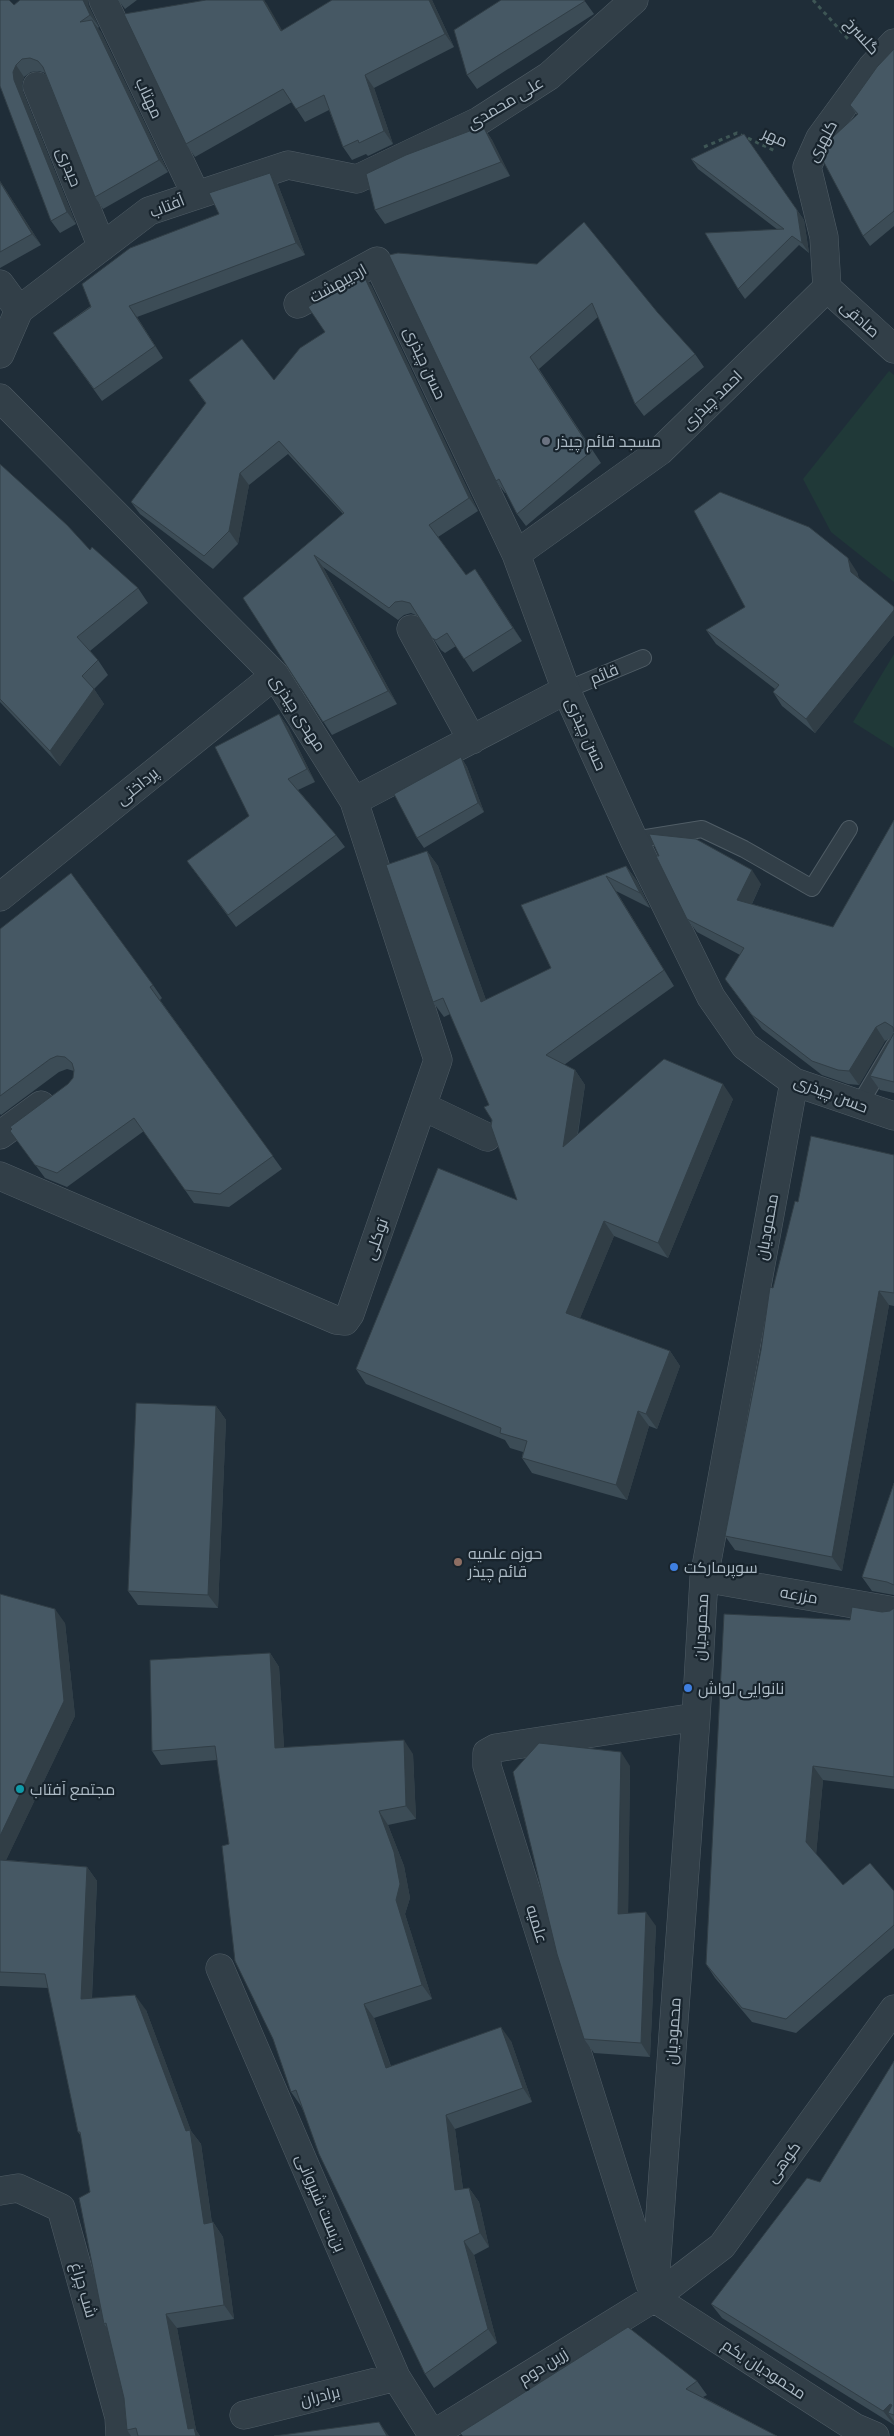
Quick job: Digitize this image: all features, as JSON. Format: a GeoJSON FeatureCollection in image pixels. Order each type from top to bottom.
{"type":"FeatureCollection","features":[{"type":"Feature","properties":{"kind":"street","name":"مهتاب"},"geometry":{"type":"LineString","coordinates":[[103,0],[196,195]]}},
{"type":"Feature","properties":{"kind":"street","name":"علی محمدی"},"geometry":{"type":"LineString","coordinates":[[358,179],[479,120],[549,76],[630,1]]}},
{"type":"Feature","properties":{"kind":"street","name":"کلهری"},"geometry":{"type":"LineString","coordinates":[[827,288],[824,237],[807,167],[820,138],[872,67],[894,43]]}},
{"type":"Feature","properties":{"kind":"street","name":"حیدری"},"geometry":{"type":"LineString","coordinates":[[37,86],[102,247]]}},
{"type":"Feature","properties":{"kind":"street","name":"آفتاب"},"geometry":{"type":"LineString","coordinates":[[0,354],[19,310],[150,211],[288,165],[358,179]]}},
{"type":"Feature","properties":{"kind":"street","name":"اردیبهشت"},"geometry":{"type":"LineString","coordinates":[[298,304],[377,261]]}},
{"type":"Feature","properties":{"kind":"street","name":"حسن چیذری"},"geometry":{"type":"LineString","coordinates":[[377,261],[516,554],[566,690],[634,840],[711,997],[745,1046],[794,1082],[859,1106],[894,1116]]}},
{"type":"Feature","properties":{"kind":"street"},"geometry":{"type":"LineString","coordinates":[[0,284],[19,310]]}},
{"type":"Feature","properties":{"kind":"street","name":"صادقی"},"geometry":{"type":"LineString","coordinates":[[827,288],[894,350]]}},
{"type":"Feature","properties":{"kind":"street","name":"احمد چیذری"},"geometry":{"type":"LineString","coordinates":[[516,554],[660,451],[827,288]]}},
{"type":"Feature","properties":{"kind":"street","name":"مهدی چیذری"},"geometry":{"type":"LineString","coordinates":[[0,398],[275,675],[354,802]]}},
{"type":"Feature","properties":{"kind":"street"},"geometry":{"type":"LineString","coordinates":[[410,629],[472,740]]}},
{"type":"Feature","properties":{"kind":"street","name":"پرداختی"},"geometry":{"type":"LineString","coordinates":[[0,897],[275,675]]}},
{"type":"Feature","properties":{"kind":"street"},"geometry":{"type":"LineString","coordinates":[[354,802],[566,690]]}},
{"type":"Feature","properties":{"kind":"street","name":"توکلی"},"geometry":{"type":"LineString","coordinates":[[0,1176],[336,1320],[345,1321],[350,1314],[438,1060],[354,802]]}},
{"type":"Feature","properties":{"kind":"street","name":"محمودیان"},"geometry":{"type":"LineString","coordinates":[[654,2298],[696,1718],[704,1578],[794,1082]]}},
{"type":"Feature","properties":{"kind":"street"},"geometry":{"type":"LineString","coordinates":[[0,1135],[60,1091]]}},
{"type":"Feature","properties":{"kind":"street"},"geometry":{"type":"LineString","coordinates":[[422,1106],[487,1137]]}},
{"type":"Feature","properties":{"kind":"street","name":"مزرعه"},"geometry":{"type":"LineString","coordinates":[[704,1578],[894,1611]]}},
{"type":"Feature","properties":{"kind":"street","name":"علمیه"},"geometry":{"type":"LineString","coordinates":[[654,2298],[490,1776],[487,1753],[496,1748],[696,1718]]}},
{"type":"Feature","properties":{"kind":"street","name":"بن‌بست شیروانی"},"geometry":{"type":"LineString","coordinates":[[220,1968],[396,2377],[432,2435]]}},
{"type":"Feature","properties":{"kind":"street","name":"کوهی"},"geometry":{"type":"LineString","coordinates":[[654,2298],[722,2246],[894,2009]]}},
{"type":"Feature","properties":{"kind":"street","name":"شب چراغ"},"geometry":{"type":"LineString","coordinates":[[0,2190],[18,2188],[61,2208],[120,2417],[120,2436]]}},
{"type":"Feature","properties":{"kind":"street","name":"زرین دوم"},"geometry":{"type":"LineString","coordinates":[[432,2435],[654,2298]]}},
{"type":"Feature","properties":{"kind":"street","name":"محمودیان یکم"},"geometry":{"type":"LineString","coordinates":[[654,2298],[854,2427],[875,2436]]}},
{"type":"Feature","properties":{"kind":"street","name":"برادران"},"geometry":{"type":"LineString","coordinates":[[244,2416],[396,2377]]}},
{"type":"Feature","properties":{"kind":"lane","name":"قائم"},"geometry":{"type":"LineString","coordinates":[[566,690],[643,658]]}},
{"type":"Feature","properties":{"kind":"lane"},"geometry":{"type":"LineString","coordinates":[[634,840],[702,829],[744,849],[812,888],[849,828]]}},
{"type":"Feature","properties":{"kind":"lane"},"geometry":{"type":"LineString","coordinates":[[859,1106],[894,1046]]}},
{"type":"Feature","properties":{"kind":"path","name":"گلسرخ"},"geometry":{"type":"LineString","coordinates":[[812,0],[872,67]]}},
{"type":"Feature","properties":{"kind":"path","name":"مهر"},"geometry":{"type":"LineString","coordinates":[[704,147],[737,134],[807,167]]}},
{"type":"Feature","properties":{"kind":"green space"},"geometry":{"type":"Polygon","coordinates":[[[889,371],[894,375],[894,582],[831,532],[803,479],[889,371]]]}},
{"type":"Feature","properties":{"kind":"green space"},"geometry":{"type":"Polygon","coordinates":[[[894,654],[894,748],[853,722],[894,654]]]}},
{"type":"Feature","properties":{"kind":"building"},"geometry":{"type":"Polygon","coordinates":[[[0,0],[9,0],[14,5],[20,0],[83,0],[90,15],[80,22],[92,20],[159,160],[95,197],[43,67],[38,61],[30,58],[22,59],[16,65],[13,72],[14,80],[67,212],[51,221],[0,86],[0,0]]]}},
{"type":"Feature","properties":{"kind":"building"},"geometry":{"type":"Polygon","coordinates":[[[206,0],[263,0],[281,31],[332,0],[429,0],[445,34],[365,75],[384,131],[359,143],[358,140],[343,147],[324,95],[296,109],[283,89],[186,144],[124,14],[206,0]]]}},
{"type":"Feature","properties":{"kind":"building"},"geometry":{"type":"Polygon","coordinates":[[[501,0],[585,1],[467,75],[454,30],[501,0]]]}},
{"type":"Feature","properties":{"kind":"building"},"geometry":{"type":"Polygon","coordinates":[[[894,49],[894,211],[863,236],[819,153],[822,147],[858,114],[850,105],[877,67],[894,49]]]}},
{"type":"Feature","properties":{"kind":"building"},"geometry":{"type":"Polygon","coordinates":[[[483,126],[501,162],[375,210],[366,174],[406,155],[483,126]]]}},
{"type":"Feature","properties":{"kind":"building"},"geometry":{"type":"Polygon","coordinates":[[[744,134],[797,210],[802,243],[792,236],[738,289],[705,233],[784,229],[691,159],[744,134]]]}},
{"type":"Feature","properties":{"kind":"building"},"geometry":{"type":"Polygon","coordinates":[[[270,173],[296,243],[129,306],[155,346],[94,389],[53,333],[91,307],[82,284],[130,248],[219,214],[209,193],[270,173]]]}},
{"type":"Feature","properties":{"kind":"building"},"geometry":{"type":"Polygon","coordinates":[[[0,182],[32,234],[0,252],[0,182]]]}},
{"type":"Feature","properties":{"kind":"building"},"geometry":{"type":"Polygon","coordinates":[[[584,222],[658,313],[695,354],[635,404],[592,303],[530,357],[592,451],[517,514],[499,479],[496,481],[389,255],[398,253],[537,264],[584,222]]]}},
{"type":"Feature","properties":{"kind":"building"},"geometry":{"type":"Polygon","coordinates":[[[362,272],[469,498],[429,525],[466,575],[475,569],[513,628],[464,659],[447,633],[436,640],[432,638],[410,603],[395,602],[389,608],[314,555],[388,691],[323,722],[243,598],[344,513],[279,441],[240,473],[229,531],[204,556],[131,502],[206,403],[189,380],[242,339],[274,380],[300,348],[325,332],[308,307],[362,272]]]}},
{"type":"Feature","properties":{"kind":"building"},"geometry":{"type":"Polygon","coordinates":[[[0,464],[67,525],[90,550],[92,547],[138,588],[77,637],[98,660],[82,676],[94,689],[50,751],[0,699],[0,464]]]}},
{"type":"Feature","properties":{"kind":"building"},"geometry":{"type":"Polygon","coordinates":[[[720,492],[809,527],[848,558],[851,572],[894,607],[894,610],[806,719],[773,692],[779,685],[706,630],[745,607],[694,511],[720,492]]]}},
{"type":"Feature","properties":{"kind":"building"},"geometry":{"type":"Polygon","coordinates":[[[279,714],[307,769],[288,779],[336,835],[228,915],[187,861],[249,816],[215,747],[279,714]]]}},
{"type":"Feature","properties":{"kind":"building"},"geometry":{"type":"Polygon","coordinates":[[[461,757],[478,803],[417,838],[394,794],[461,757]]]}},
{"type":"Feature","properties":{"kind":"building"},"geometry":{"type":"Polygon","coordinates":[[[894,820],[894,1032],[893,1027],[885,1022],[876,1027],[849,1071],[838,1070],[812,1061],[752,1015],[725,979],[744,948],[687,919],[656,856],[659,856],[649,834],[696,839],[752,870],[737,900],[833,927],[894,820]]]}},
{"type":"Feature","properties":{"kind":"building"},"geometry":{"type":"Polygon","coordinates":[[[427,851],[481,1002],[551,968],[521,905],[626,866],[640,893],[606,876],[664,970],[546,1055],[575,1070],[563,1147],[664,1059],[723,1084],[658,1243],[604,1221],[566,1313],[670,1351],[646,1414],[638,1411],[616,1485],[522,1458],[527,1441],[500,1433],[501,1428],[356,1369],[438,1168],[517,1200],[491,1126],[492,1120],[484,1107],[489,1105],[443,998],[433,1002],[386,865],[427,851]]]}},
{"type":"Feature","properties":{"kind":"building"},"geometry":{"type":"Polygon","coordinates":[[[71,873],[153,985],[150,987],[273,1156],[220,1194],[185,1190],[134,1118],[57,1173],[35,1165],[10,1131],[12,1129],[10,1127],[68,1084],[73,1078],[74,1070],[72,1063],[65,1057],[57,1056],[50,1059],[0,1096],[0,929],[71,873]]]}},
{"type":"Feature","properties":{"kind":"building"},"geometry":{"type":"Polygon","coordinates":[[[894,1033],[894,1082],[870,1076],[894,1033]]]}},
{"type":"Feature","properties":{"kind":"building"},"geometry":{"type":"Polygon","coordinates":[[[811,1136],[894,1155],[894,1293],[879,1291],[832,1557],[725,1536],[761,1350],[770,1287],[773,1288],[795,1201],[798,1202],[811,1136]]]}},
{"type":"Feature","properties":{"kind":"building"},"geometry":{"type":"Polygon","coordinates":[[[136,1403],[216,1406],[208,1595],[128,1591],[136,1403]]]}},
{"type":"Feature","properties":{"kind":"building"},"geometry":{"type":"Polygon","coordinates":[[[894,1483],[894,1585],[862,1577],[894,1483]]]}},
{"type":"Feature","properties":{"kind":"building","name":"مجتمع آفتاب"},"geometry":{"type":"Polygon","coordinates":[[[0,1594],[55,1609],[64,1701],[0,1836],[0,1594]]]}},
{"type":"Feature","properties":{"kind":"building"},"geometry":{"type":"Polygon","coordinates":[[[852,1607],[882,1612],[890,1611],[894,1608],[894,1777],[813,1766],[806,1842],[843,1885],[870,1863],[894,1891],[894,1925],[786,2019],[742,2008],[706,1964],[724,1614],[850,1620],[852,1607]]]}},
{"type":"Feature","properties":{"kind":"building"},"geometry":{"type":"Polygon","coordinates":[[[270,1653],[275,1748],[404,1740],[406,1806],[379,1811],[394,1852],[400,1884],[396,1900],[422,1985],[364,2004],[386,2068],[501,2027],[523,2088],[446,2115],[455,2190],[469,2188],[480,2233],[464,2241],[488,2329],[425,2374],[319,2154],[296,2090],[291,2092],[273,2039],[235,1961],[222,1846],[229,1844],[215,1746],[152,1751],[150,1660],[270,1653]]]}},
{"type":"Feature","properties":{"kind":"building"},"geometry":{"type":"Polygon","coordinates":[[[539,1743],[621,1752],[618,1914],[646,1912],[641,2043],[584,2039],[557,1954],[513,1772],[539,1743]]]}},
{"type":"Feature","properties":{"kind":"building"},"geometry":{"type":"Polygon","coordinates":[[[0,1860],[87,1867],[81,1999],[135,1995],[186,2131],[190,2130],[204,2224],[213,2222],[224,2305],[166,2314],[188,2429],[194,2428],[196,2436],[138,2436],[136,2428],[127,2430],[124,2398],[106,2323],[104,2324],[79,2198],[90,2192],[80,2132],[78,2132],[45,1974],[0,1972],[0,1860]]]}},
{"type":"Feature","properties":{"kind":"building"},"geometry":{"type":"Polygon","coordinates":[[[894,2061],[894,2415],[888,2413],[892,2405],[890,2404],[883,2411],[711,2304],[807,2178],[820,2182],[894,2061]]]}},
{"type":"Feature","properties":{"kind":"building"},"geometry":{"type":"Polygon","coordinates":[[[628,2327],[697,2381],[686,2389],[777,2436],[463,2436],[460,2433],[628,2327]]]}},
{"type":"Feature","properties":{"kind":"building"},"geometry":{"type":"Polygon","coordinates":[[[379,2422],[387,2436],[274,2436],[379,2422]]]}},
{"type":"Feature","properties":{"kind":"place","name":"مسجد قائم چیذر"},"geometry":{"type":"Point","coordinates":[546,441]}},
{"type":"Feature","properties":{"kind":"place","name":"حوزه علمیه قائم چیذر"},"geometry":{"type":"Point","coordinates":[458,1562]}},
{"type":"Feature","properties":{"kind":"place","name":"سوپرمارکت"},"geometry":{"type":"Point","coordinates":[674,1567]}},
{"type":"Feature","properties":{"kind":"place","name":"نانوایی لواش"},"geometry":{"type":"Point","coordinates":[688,1688]}},
{"type":"Feature","properties":{"kind":"place","name":"مجتمع آفتاب"},"geometry":{"type":"Point","coordinates":[20,1789]}}]}
